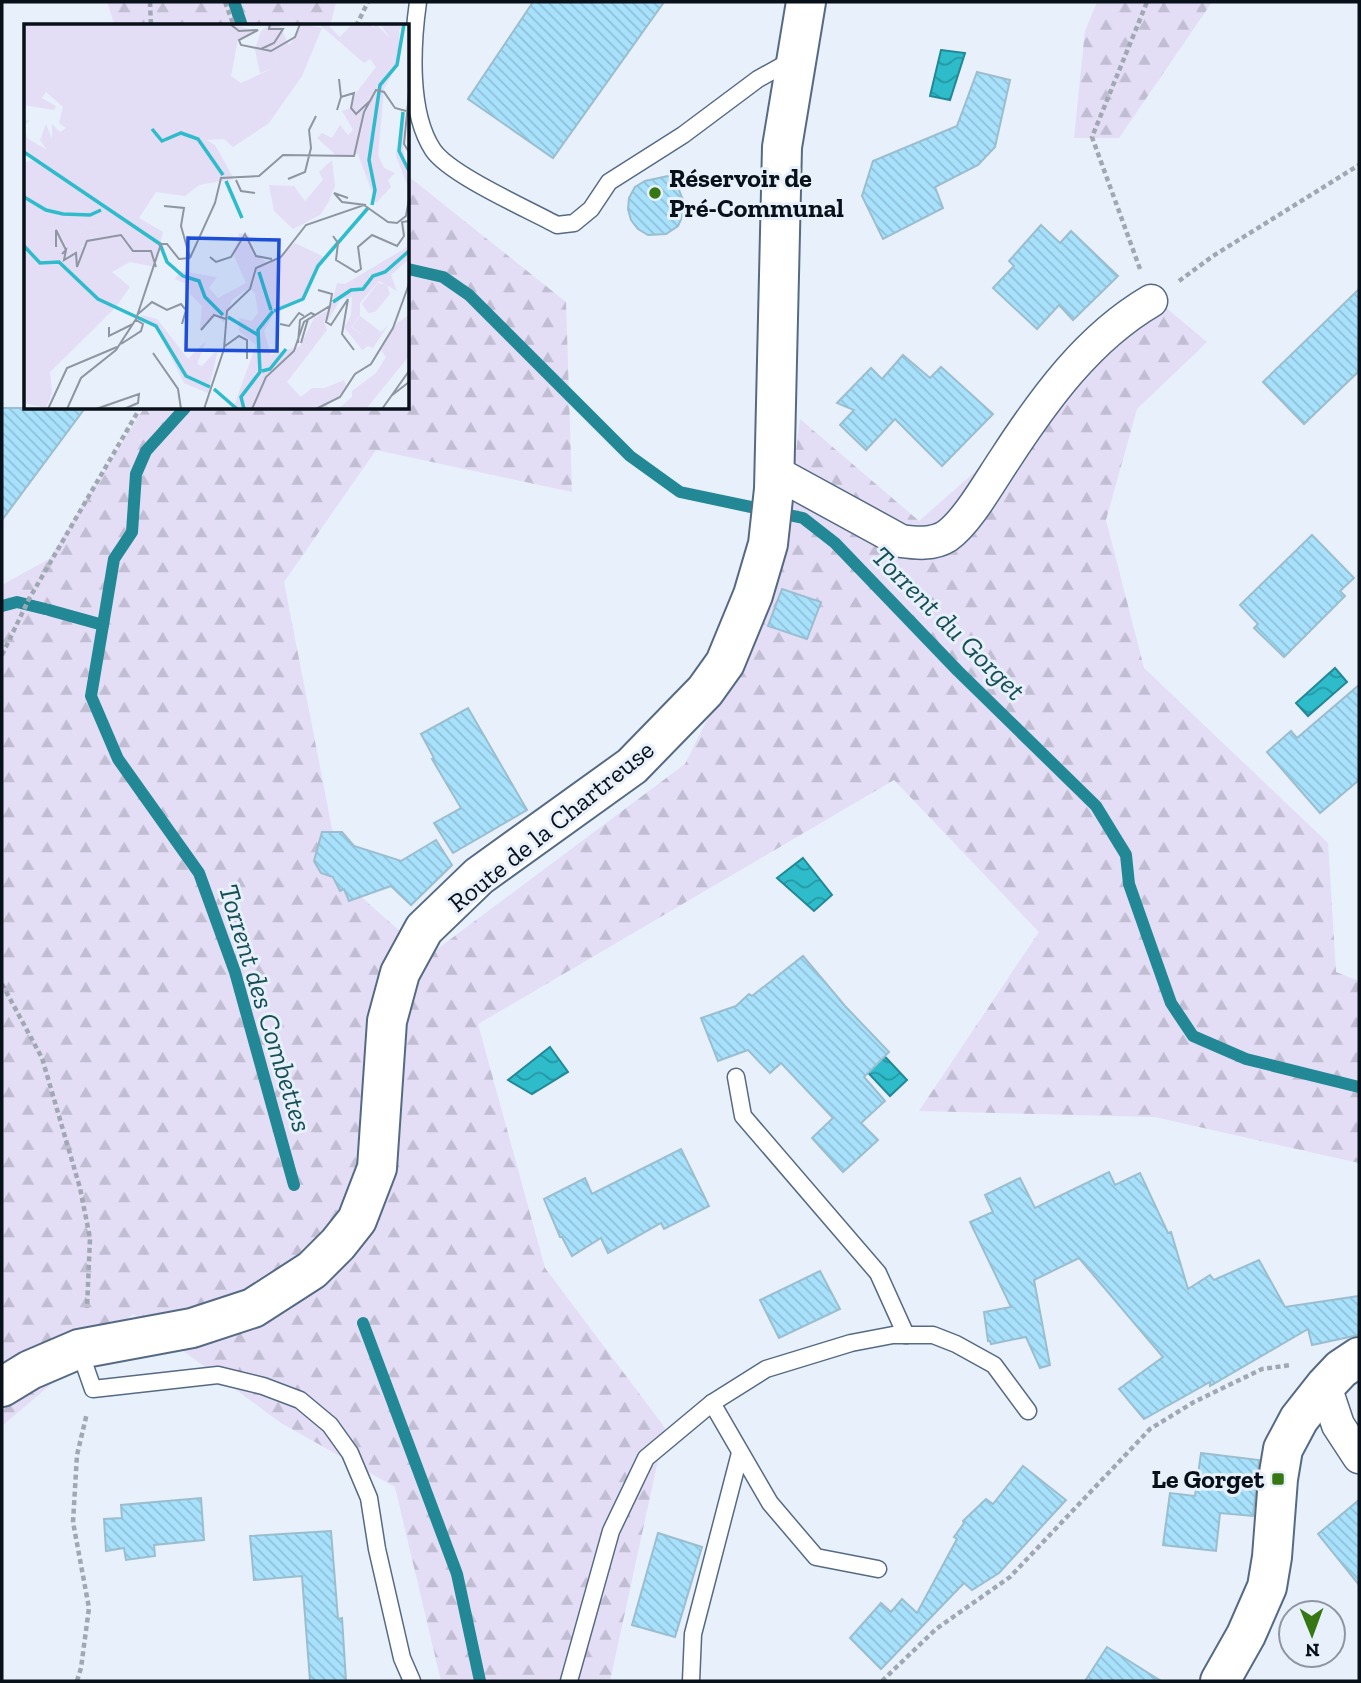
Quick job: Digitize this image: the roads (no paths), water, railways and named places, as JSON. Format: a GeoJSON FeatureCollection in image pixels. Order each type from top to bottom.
{"type":"FeatureCollection","features":[{"type":"Feature","properties":{"kind":"main road","name":"Route de la Chartreuse"},"geometry":{"type":"LineString","coordinates":[[2,1387],[86,1342],[192,1328],[253,1308],[312,1270],[338,1244],[357,1220],[377,1168],[387,1021],[400,973],[424,929],[479,877],[632,766],[697,701],[725,663],[753,595],[768,544],[775,480],[782,147],[806,2]]}},
{"type":"Feature","properties":{"kind":"main road"},"geometry":{"type":"LineString","coordinates":[[1220,1681],[1246,1635],[1267,1587],[1283,1449],[1299,1419],[1325,1386],[1341,1369],[1359,1357]]}},
{"type":"Feature","properties":{"kind":"street"},"geometry":{"type":"LineString","coordinates":[[775,480],[901,541],[924,544],[947,536],[970,512],[1059,381],[1125,316],[1151,301]]}},
{"type":"Feature","properties":{"kind":"street"},"geometry":{"type":"LineString","coordinates":[[1325,1386],[1338,1425],[1359,1457]]}},
{"type":"Feature","properties":{"kind":"lane"},"geometry":{"type":"LineString","coordinates":[[418,2],[414,79],[420,121],[433,151],[455,171],[557,225],[574,223],[591,209],[608,182],[683,135],[758,79],[796,58]]}},
{"type":"Feature","properties":{"kind":"lane"},"geometry":{"type":"LineString","coordinates":[[736,1077],[743,1116],[878,1273],[906,1335]]}},
{"type":"Feature","properties":{"kind":"lane"},"geometry":{"type":"LineString","coordinates":[[569,1681],[611,1531],[646,1458],[712,1403],[766,1369],[851,1343],[906,1335],[933,1335],[994,1365],[1028,1411]]}},
{"type":"Feature","properties":{"kind":"lane"},"geometry":{"type":"LineString","coordinates":[[86,1342],[93,1389],[218,1375],[263,1386],[300,1400],[330,1425],[350,1453],[369,1499],[377,1549],[402,1658],[412,1681]]}},
{"type":"Feature","properties":{"kind":"lane"},"geometry":{"type":"LineString","coordinates":[[712,1403],[770,1503],[816,1557],[878,1569]]}},
{"type":"Feature","properties":{"kind":"lane"},"geometry":{"type":"LineString","coordinates":[[691,1681],[693,1634],[740,1453]]}},
{"type":"Feature","properties":{"kind":"water"},"geometry":{"type":"Polygon","coordinates":[[[941,50],[965,53],[950,100],[930,96],[941,50]]]}},
{"type":"Feature","properties":{"kind":"water"},"geometry":{"type":"Polygon","coordinates":[[[1335,668],[1347,682],[1308,716],[1296,703],[1335,668]]]}},
{"type":"Feature","properties":{"kind":"water"},"geometry":{"type":"Polygon","coordinates":[[[803,858],[832,895],[814,911],[777,878],[803,858]]]}},
{"type":"Feature","properties":{"kind":"water"},"geometry":{"type":"Polygon","coordinates":[[[875,1046],[907,1080],[890,1096],[858,1062],[875,1046]]]}},
{"type":"Feature","properties":{"kind":"water"},"geometry":{"type":"Polygon","coordinates":[[[550,1047],[568,1072],[532,1094],[508,1080],[550,1047]]]}},
{"type":"Feature","properties":{"kind":"waterway"},"geometry":{"type":"LineString","coordinates":[[234,2],[241,24]]}},
{"type":"Feature","properties":{"kind":"waterway","name":"Torrent du Gorget"},"geometry":{"type":"LineString","coordinates":[[410,269],[443,277],[469,295],[630,456],[680,492],[803,518],[835,543],[958,671],[1096,806],[1126,855],[1129,884],[1171,1003],[1193,1036],[1246,1059],[1359,1087]]}},
{"type":"Feature","properties":{"kind":"waterway"},"geometry":{"type":"LineString","coordinates":[[49,610],[103,625],[114,559],[132,532],[136,474],[146,451],[183,410]]}},
{"type":"Feature","properties":{"kind":"waterway"},"geometry":{"type":"LineString","coordinates":[[2,606],[17,602],[45,609]]}},
{"type":"Feature","properties":{"kind":"waterway","name":"Torrent des Combettes"},"geometry":{"type":"LineString","coordinates":[[103,625],[91,696],[118,759],[199,873],[235,972],[294,1185]]}},
{"type":"Feature","properties":{"kind":"waterway","name":"Torrent des Combettes"},"geometry":{"type":"LineString","coordinates":[[363,1323],[457,1574],[480,1681]]}},
{"type":"Feature","properties":{"kind":"place","name":"Réservoir de Pré-Communal"},"geometry":{"type":"Point","coordinates":[655,193]}},
{"type":"Feature","properties":{"kind":"place","name":"Le Gorget"},"geometry":{"type":"Point","coordinates":[1278,1479]}}]}
